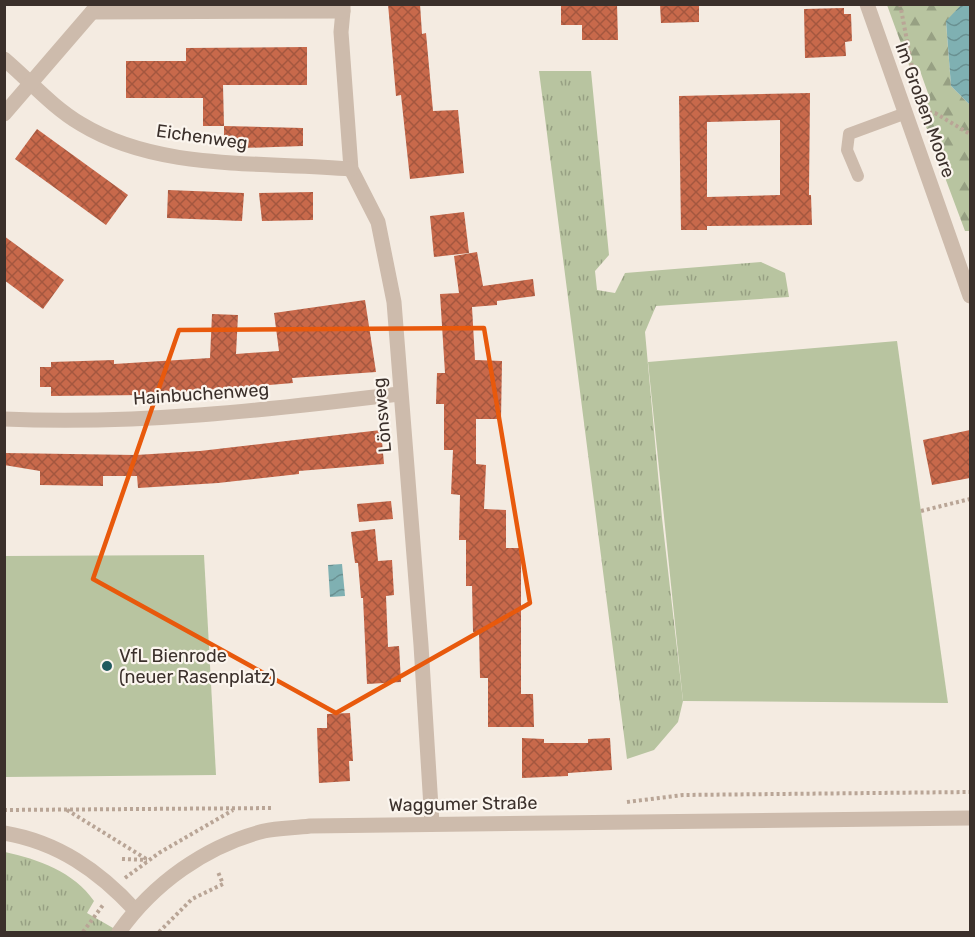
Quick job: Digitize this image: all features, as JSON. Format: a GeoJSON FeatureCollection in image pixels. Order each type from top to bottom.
{"type":"FeatureCollection","features":[{"type":"Feature","properties":{"kind":"street","name":"Im Großen Moore"},"geometry":{"type":"LineString","coordinates":[[867,4],[970,296]]}},
{"type":"Feature","properties":{"kind":"street"},"geometry":{"type":"LineString","coordinates":[[4,114],[92,8],[343,8]]}},
{"type":"Feature","properties":{"kind":"street","name":"Lönsweg"},"geometry":{"type":"LineString","coordinates":[[343,8],[341,32],[351,169],[362,195],[378,222],[394,302],[399,394],[421,645],[432,824]]}},
{"type":"Feature","properties":{"kind":"street","name":"Eichenweg"},"geometry":{"type":"LineString","coordinates":[[4,59],[54,106],[82,125],[114,139],[157,153],[203,160],[351,169]]}},
{"type":"Feature","properties":{"kind":"street","name":"Hainbuchenweg"},"geometry":{"type":"LineString","coordinates":[[4,419],[54,421],[198,417],[399,394]]}},
{"type":"Feature","properties":{"kind":"street","name":"Waggumer Straße"},"geometry":{"type":"LineString","coordinates":[[119,933],[135,910],[186,866],[214,850],[265,831],[310,826],[970,818]]}},
{"type":"Feature","properties":{"kind":"street"},"geometry":{"type":"LineString","coordinates":[[4,833],[25,837],[70,855],[108,883],[135,910]]}},
{"type":"Feature","properties":{"kind":"lane"},"geometry":{"type":"LineString","coordinates":[[858,176],[847,150],[849,134],[904,108]]}},
{"type":"Feature","properties":{"kind":"path"},"geometry":{"type":"LineString","coordinates":[[900,4],[916,91],[904,108],[935,113],[970,134]]}},
{"type":"Feature","properties":{"kind":"path"},"geometry":{"type":"LineString","coordinates":[[921,511],[970,499]]}},
{"type":"Feature","properties":{"kind":"path"},"geometry":{"type":"LineString","coordinates":[[618,803],[683,795],[970,792]]}},
{"type":"Feature","properties":{"kind":"path"},"geometry":{"type":"LineString","coordinates":[[4,810],[276,808]]}},
{"type":"Feature","properties":{"kind":"path"},"geometry":{"type":"LineString","coordinates":[[67,810],[148,860]]}},
{"type":"Feature","properties":{"kind":"path"},"geometry":{"type":"LineString","coordinates":[[122,859],[148,860],[233,810]]}},
{"type":"Feature","properties":{"kind":"path"},"geometry":{"type":"LineString","coordinates":[[159,933],[192,899],[223,884],[218,872]]}},
{"type":"Feature","properties":{"kind":"highlighted area"},"geometry":{"type":"Polygon","coordinates":[[[484,328],[530,603],[336,713],[93,579],[179,330],[484,328]]]}},
{"type":"Feature","properties":{"kind":"green space"},"geometry":{"type":"Polygon","coordinates":[[[887,5],[962,5],[946,22],[951,86],[970,105],[970,231],[965,231],[922,116],[929,96],[919,68],[910,68],[887,5]]]}},
{"type":"Feature","properties":{"kind":"green space"},"geometry":{"type":"Polygon","coordinates":[[[539,71],[591,71],[609,255],[595,271],[597,290],[615,293],[625,273],[761,262],[785,273],[789,297],[656,306],[645,332],[662,518],[683,701],[678,722],[654,750],[627,759],[539,71]]]}},
{"type":"Feature","properties":{"kind":"green space"},"geometry":{"type":"Polygon","coordinates":[[[897,341],[948,703],[683,701],[648,362],[897,341]]]}},
{"type":"Feature","properties":{"kind":"green space","name":"VfL Bienrode (neuer Rasenplatz)"},"geometry":{"type":"Polygon","coordinates":[[[204,555],[216,775],[5,777],[5,556],[204,555]]]}},
{"type":"Feature","properties":{"kind":"green space"},"geometry":{"type":"Polygon","coordinates":[[[5,852],[42,863],[66,875],[86,891],[94,901],[87,913],[120,932],[5,932],[5,852]]]}},
{"type":"Feature","properties":{"kind":"water"},"geometry":{"type":"Polygon","coordinates":[[[962,4],[970,5],[970,105],[951,86],[946,21],[962,4]]]}},
{"type":"Feature","properties":{"kind":"water"},"geometry":{"type":"Polygon","coordinates":[[[342,564],[345,596],[330,597],[328,565],[342,564]]]}},
{"type":"Feature","properties":{"kind":"building"},"geometry":{"type":"Polygon","coordinates":[[[388,4],[420,4],[422,34],[426,33],[433,111],[458,110],[464,173],[410,179],[401,95],[396,96],[388,4]]]}},
{"type":"Feature","properties":{"kind":"building"},"geometry":{"type":"Polygon","coordinates":[[[561,4],[617,4],[618,40],[582,40],[582,25],[561,25],[561,4]]]}},
{"type":"Feature","properties":{"kind":"building"},"geometry":{"type":"Polygon","coordinates":[[[660,4],[699,4],[699,22],[661,23],[660,4]]]}},
{"type":"Feature","properties":{"kind":"building"},"geometry":{"type":"Polygon","coordinates":[[[844,8],[844,14],[851,14],[852,41],[845,42],[846,56],[805,58],[804,9],[844,8]]]}},
{"type":"Feature","properties":{"kind":"building"},"geometry":{"type":"Polygon","coordinates":[[[307,47],[307,85],[223,85],[224,126],[203,126],[203,98],[126,98],[126,61],[186,61],[186,48],[307,47]]]}},
{"type":"Feature","properties":{"kind":"building"},"geometry":{"type":"Polygon","coordinates":[[[810,93],[809,195],[811,195],[812,225],[707,226],[707,230],[681,230],[679,96],[810,93]],[[780,120],[707,122],[707,197],[780,195],[780,120]]]}},
{"type":"Feature","properties":{"kind":"building"},"geometry":{"type":"Polygon","coordinates":[[[224,126],[303,128],[303,146],[243,148],[243,145],[224,145],[224,126]]]}},
{"type":"Feature","properties":{"kind":"building"},"geometry":{"type":"Polygon","coordinates":[[[37,129],[128,195],[106,225],[15,159],[37,129]]]}},
{"type":"Feature","properties":{"kind":"building"},"geometry":{"type":"Polygon","coordinates":[[[168,190],[244,193],[242,221],[167,218],[168,190]]]}},
{"type":"Feature","properties":{"kind":"building"},"geometry":{"type":"Polygon","coordinates":[[[313,192],[313,220],[262,221],[259,193],[313,192]]]}},
{"type":"Feature","properties":{"kind":"building"},"geometry":{"type":"Polygon","coordinates":[[[464,212],[469,253],[434,257],[430,216],[464,212]]]}},
{"type":"Feature","properties":{"kind":"building"},"geometry":{"type":"Polygon","coordinates":[[[4,236],[64,280],[43,309],[4,280],[4,236]]]}},
{"type":"Feature","properties":{"kind":"building"},"geometry":{"type":"Polygon","coordinates":[[[477,252],[483,286],[533,279],[535,296],[497,301],[497,305],[472,307],[475,360],[502,361],[501,419],[476,419],[476,464],[486,465],[484,509],[506,510],[506,548],[521,548],[521,694],[533,694],[534,727],[488,727],[488,678],[480,678],[479,632],[473,632],[472,586],[466,586],[466,540],[459,540],[460,495],[451,494],[453,450],[444,450],[444,404],[436,404],[437,373],[445,373],[440,294],[459,293],[454,256],[477,252]]]}},
{"type":"Feature","properties":{"kind":"building"},"geometry":{"type":"Polygon","coordinates":[[[365,300],[376,372],[292,378],[293,383],[147,395],[51,396],[51,387],[40,387],[40,367],[51,367],[51,362],[114,360],[114,364],[210,358],[212,314],[238,315],[236,354],[279,351],[274,313],[365,300]]]}},
{"type":"Feature","properties":{"kind":"building"},"geometry":{"type":"Polygon","coordinates":[[[381,430],[384,464],[299,471],[299,474],[218,483],[138,488],[137,476],[103,476],[103,486],[40,485],[40,471],[4,465],[4,453],[136,455],[200,451],[381,430]]]}},
{"type":"Feature","properties":{"kind":"building"},"geometry":{"type":"Polygon","coordinates":[[[970,430],[970,478],[932,485],[923,440],[970,430]]]}},
{"type":"Feature","properties":{"kind":"building"},"geometry":{"type":"Polygon","coordinates":[[[391,501],[393,519],[359,522],[357,504],[391,501]]]}},
{"type":"Feature","properties":{"kind":"building"},"geometry":{"type":"Polygon","coordinates":[[[375,529],[378,561],[392,560],[394,595],[386,596],[388,647],[399,646],[401,682],[367,684],[363,598],[361,598],[358,563],[355,563],[351,532],[375,529]]]}},
{"type":"Feature","properties":{"kind":"building"},"geometry":{"type":"Polygon","coordinates":[[[350,713],[353,761],[349,761],[350,781],[319,783],[317,728],[327,728],[327,714],[350,713]]]}},
{"type":"Feature","properties":{"kind":"building"},"geometry":{"type":"Polygon","coordinates":[[[522,738],[544,739],[544,743],[588,743],[588,739],[610,738],[612,770],[568,773],[568,776],[522,778],[522,738]]]}},
{"type":"Feature","properties":{"kind":"place","name":"VfL Bienrode (neuer Rasenplatz)"},"geometry":{"type":"Point","coordinates":[107,666]}}]}
